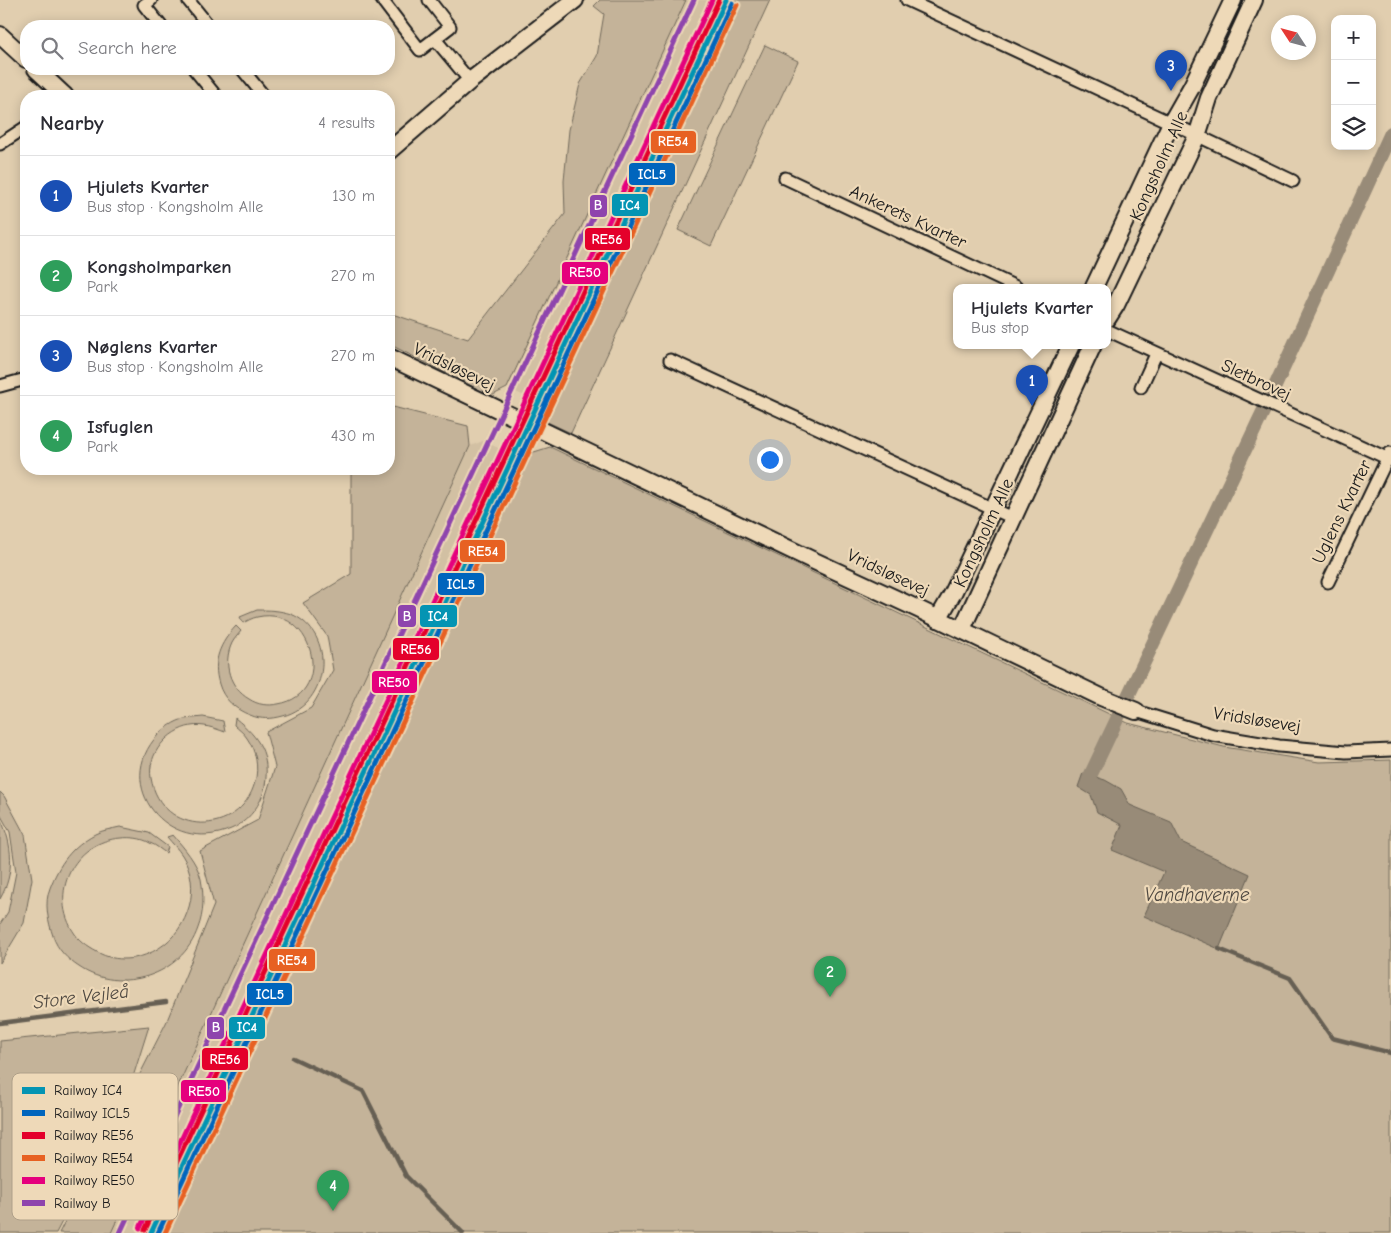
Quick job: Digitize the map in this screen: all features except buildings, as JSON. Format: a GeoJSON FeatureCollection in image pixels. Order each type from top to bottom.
{"type":"FeatureCollection","features":[{"type":"Feature","properties":{"kind":"street"},"geometry":{"type":"LineString","coordinates":[[151,0],[144,5],[156,20]]}},
{"type":"Feature","properties":{"kind":"street"},"geometry":{"type":"LineString","coordinates":[[188,0],[204,20]]}},
{"type":"Feature","properties":{"kind":"street"},"geometry":{"type":"LineString","coordinates":[[382,0],[420,50],[450,28],[429,0]]}},
{"type":"Feature","properties":{"kind":"street"},"geometry":{"type":"LineString","coordinates":[[395,146],[470,81],[575,0]]}},
{"type":"Feature","properties":{"kind":"street"},"geometry":{"type":"LineString","coordinates":[[907,0],[1293,181]]}},
{"type":"Feature","properties":{"kind":"street","name":"Kongsholm Alle"},"geometry":{"type":"LineString","coordinates":[[1095,284],[1171,123],[1192,86],[1233,0]]}},
{"type":"Feature","properties":{"kind":"street","name":"Kongsholm Alle"},"geometry":{"type":"LineString","coordinates":[[1111,313],[1197,136],[1209,98],[1254,0]]}},
{"type":"Feature","properties":{"kind":"street"},"geometry":{"type":"LineString","coordinates":[[0,35],[20,53]]}},
{"type":"Feature","properties":{"kind":"street"},"geometry":{"type":"LineString","coordinates":[[435,39],[470,81]]}},
{"type":"Feature","properties":{"kind":"street"},"geometry":{"type":"LineString","coordinates":[[43,75],[59,90]]}},
{"type":"Feature","properties":{"kind":"street"},"geometry":{"type":"LineString","coordinates":[[199,75],[211,90]]}},
{"type":"Feature","properties":{"kind":"street"},"geometry":{"type":"LineString","coordinates":[[247,75],[259,90]]}},
{"type":"Feature","properties":{"kind":"street"},"geometry":{"type":"LineString","coordinates":[[0,144],[20,131]]}},
{"type":"Feature","properties":{"kind":"street","name":"Ankerets Kvarter"},"geometry":{"type":"LineString","coordinates":[[785,178],[1010,284]]}},
{"type":"Feature","properties":{"kind":"street","name":"Sletbrovej"},"geometry":{"type":"LineString","coordinates":[[1111,332],[1288,414],[1390,456]]}},
{"type":"Feature","properties":{"kind":"street","name":"Kongsholm Alle"},"geometry":{"type":"LineString","coordinates":[[938,619],[953,593],[1069,349]]}},
{"type":"Feature","properties":{"kind":"street","name":"Kongsholm Alle"},"geometry":{"type":"LineString","coordinates":[[962,629],[1091,349]]}},
{"type":"Feature","properties":{"kind":"street"},"geometry":{"type":"LineString","coordinates":[[1141,387],[1156,354]]}},
{"type":"Feature","properties":{"kind":"street"},"geometry":{"type":"LineString","coordinates":[[670,360],[1013,518]]}},
{"type":"Feature","properties":{"kind":"street","name":"Vridsløsevej"},"geometry":{"type":"LineString","coordinates":[[395,361],[792,551],[962,629],[1101,697],[1213,734],[1278,746],[1346,752],[1391,750]]}},
{"type":"Feature","properties":{"kind":"street"},"geometry":{"type":"LineString","coordinates":[[0,386],[20,381]]}},
{"type":"Feature","properties":{"kind":"street","name":"Uglens Kvarter"},"geometry":{"type":"LineString","coordinates":[[1328,582],[1390,456]]}},
{"type":"Feature","properties":{"kind":"shaded area"},"geometry":{"type":"Polygon","coordinates":[[[600,0],[686,0],[507,388],[491,396],[395,347],[395,315],[468,339],[565,214],[564,181],[569,130],[580,84],[597,56],[604,14],[594,6],[600,0]]]}},
{"type":"Feature","properties":{"kind":"shaded area"},"geometry":{"type":"Polygon","coordinates":[[[686,0],[732,0],[542,404],[507,388],[686,0]]]}},
{"type":"Feature","properties":{"kind":"shaded area"},"geometry":{"type":"Polygon","coordinates":[[[732,0],[770,0],[571,433],[539,418],[542,404],[732,0]]]}},
{"type":"Feature","properties":{"kind":"shaded area"},"geometry":{"type":"Polygon","coordinates":[[[765,45],[798,61],[711,246],[678,230],[765,45]]]}},
{"type":"Feature","properties":{"kind":"shaded area"},"geometry":{"type":"Polygon","coordinates":[[[395,408],[468,426],[470,446],[178,1086],[178,1073],[141,1073],[166,1023],[214,905],[200,851],[258,820],[275,767],[266,732],[311,708],[333,670],[327,636],[303,603],[351,574],[351,475],[395,475],[395,408]]]}},
{"type":"Feature","properties":{"kind":"shaded area"},"geometry":{"type":"Polygon","coordinates":[[[483,441],[518,457],[178,1192],[178,1086],[470,446],[483,441]]]}},
{"type":"Feature","properties":{"kind":"shaded area"},"geometry":{"type":"Polygon","coordinates":[[[550,447],[1128,723],[1224,747],[1319,762],[1391,760],[1391,1233],[159,1233],[165,1220],[178,1220],[178,1192],[518,457],[550,447]]]}},
{"type":"Feature","properties":{"kind":"shaded area"},"geometry":{"type":"Polygon","coordinates":[[[257,610],[274,610],[291,614],[306,623],[316,636],[321,651],[322,668],[311,698],[299,709],[275,718],[254,717],[235,707],[221,689],[217,676],[216,668],[219,653],[226,639],[236,626],[241,631],[233,641],[229,651],[228,667],[233,682],[242,694],[256,703],[274,705],[296,697],[307,685],[312,669],[311,652],[304,636],[292,624],[277,617],[257,617],[243,623],[240,617],[257,610]]]}},
{"type":"Feature","properties":{"kind":"shaded area"},"geometry":{"type":"Polygon","coordinates":[[[203,717],[223,721],[225,732],[200,726],[183,728],[174,732],[161,744],[152,760],[151,778],[158,797],[169,811],[184,820],[201,823],[218,821],[234,813],[247,800],[255,782],[257,771],[256,759],[253,748],[247,738],[234,725],[235,718],[257,740],[266,765],[265,786],[261,799],[253,812],[237,826],[208,835],[186,833],[168,824],[153,811],[144,794],[141,775],[145,755],[161,732],[181,720],[203,717]]]}},
{"type":"Feature","properties":{"kind":"shaded area"},"geometry":{"type":"Polygon","coordinates":[[[0,792],[25,835],[32,879],[24,923],[0,963],[0,924],[8,912],[16,872],[10,832],[0,814],[0,792]]]}},
{"type":"Feature","properties":{"kind":"shaded area"},"geometry":{"type":"Polygon","coordinates":[[[0,818],[10,848],[10,869],[5,889],[0,899],[0,818]]]}},
{"type":"Feature","properties":{"kind":"shaded area"},"geometry":{"type":"Polygon","coordinates":[[[120,827],[149,833],[168,847],[166,853],[143,840],[121,838],[104,841],[78,859],[70,872],[65,887],[64,903],[67,919],[77,937],[83,943],[108,957],[131,958],[145,955],[159,948],[178,930],[189,906],[191,880],[188,867],[182,855],[167,837],[173,835],[186,850],[199,873],[203,891],[201,916],[190,945],[164,969],[148,976],[130,980],[95,975],[71,961],[63,954],[55,941],[47,912],[50,888],[67,856],[95,834],[120,827]]]}},
{"type":"Feature","properties":{"kind":"shaded area"},"geometry":{"type":"Polygon","coordinates":[[[149,1026],[134,1073],[12,1073],[12,1220],[63,1220],[56,1233],[0,1233],[0,1041],[149,1026]]]}},
{"type":"Feature","properties":{"kind":"shaded area"},"geometry":{"type":"Polygon","coordinates":[[[66,1220],[117,1220],[111,1233],[59,1233],[66,1220]]]}},
{"type":"Feature","properties":{"kind":"shaded area"},"geometry":{"type":"Polygon","coordinates":[[[117,1220],[165,1220],[159,1233],[111,1233],[117,1220]]]}},
{"type":"Feature","properties":{"kind":"water","name":"Vandhaverne"},"geometry":{"type":"Polygon","coordinates":[[[1083,773],[1105,780],[1121,789],[1130,805],[1171,822],[1181,842],[1250,874],[1219,949],[1144,916],[1164,872],[1112,850],[1122,825],[1097,812],[1091,795],[1078,787],[1083,773]]]}},
{"type":"Feature","properties":{"kind":"waterway"},"geometry":{"type":"LineString","coordinates":[[1091,774],[1271,395],[1391,133]]}},
{"type":"Feature","properties":{"kind":"waterway"},"geometry":{"type":"LineString","coordinates":[[1219,949],[1290,978],[1332,1038],[1391,1053]]}},
{"type":"Feature","properties":{"kind":"waterway","name":"Store Vejleå"},"geometry":{"type":"LineString","coordinates":[[0,1023],[166,1002]]}},
{"type":"Feature","properties":{"kind":"waterway","name":"Store Vejleå"},"geometry":{"type":"LineString","coordinates":[[293,1058],[363,1091],[406,1176],[463,1233]]}},
{"type":"Feature","properties":{"kind":"rail line","name":"B"},"geometry":{"type":"LineString","coordinates":[[178,1108],[694,0]]}},
{"type":"Feature","properties":{"kind":"rail line","name":"RE50"},"geometry":{"type":"LineString","coordinates":[[178,1146],[712,0]]}},
{"type":"Feature","properties":{"kind":"rail line","name":"RE56"},"geometry":{"type":"LineString","coordinates":[[178,1159],[719,0]]}},
{"type":"Feature","properties":{"kind":"rail line","name":"IC4"},"geometry":{"type":"LineString","coordinates":[[178,1175],[726,0]]}},
{"type":"Feature","properties":{"kind":"rail line","name":"ICL5"},"geometry":{"type":"LineString","coordinates":[[178,1190],[732,3]]}},
{"type":"Feature","properties":{"kind":"rail line","name":"RE54"},"geometry":{"type":"LineString","coordinates":[[178,1205],[737,5]]}},
{"type":"Feature","properties":{"kind":"rail line","name":"B"},"geometry":{"type":"LineString","coordinates":[[120,1233],[126,1220]]}},
{"type":"Feature","properties":{"kind":"rail line","name":"RE50"},"geometry":{"type":"LineString","coordinates":[[140,1228],[144,1220]]}},
{"type":"Feature","properties":{"kind":"rail line","name":"RE56"},"geometry":{"type":"LineString","coordinates":[[145,1230],[150,1220]]}},
{"type":"Feature","properties":{"kind":"rail line","name":"IC4"},"geometry":{"type":"LineString","coordinates":[[151,1233],[157,1220]]}},
{"type":"Feature","properties":{"kind":"rail line","name":"ICL5"},"geometry":{"type":"LineString","coordinates":[[158,1233],[164,1220]]}},
{"type":"Feature","properties":{"kind":"rail line","name":"RE54"},"geometry":{"type":"LineString","coordinates":[[165,1233],[171,1220]]}},
{"type":"Feature","properties":{"kind":"place","name":"Nøglens Kvarter"},"geometry":{"type":"Point","coordinates":[1171,91]}},
{"type":"Feature","properties":{"kind":"place","name":"Hjulets Kvarter"},"geometry":{"type":"Point","coordinates":[1032,406]}},
{"type":"Feature","properties":{"kind":"place","name":"Kongsholmparken"},"geometry":{"type":"Point","coordinates":[830,997]}},
{"type":"Feature","properties":{"kind":"place","name":"Isfuglen"},"geometry":{"type":"Point","coordinates":[333,1211]}}]}
